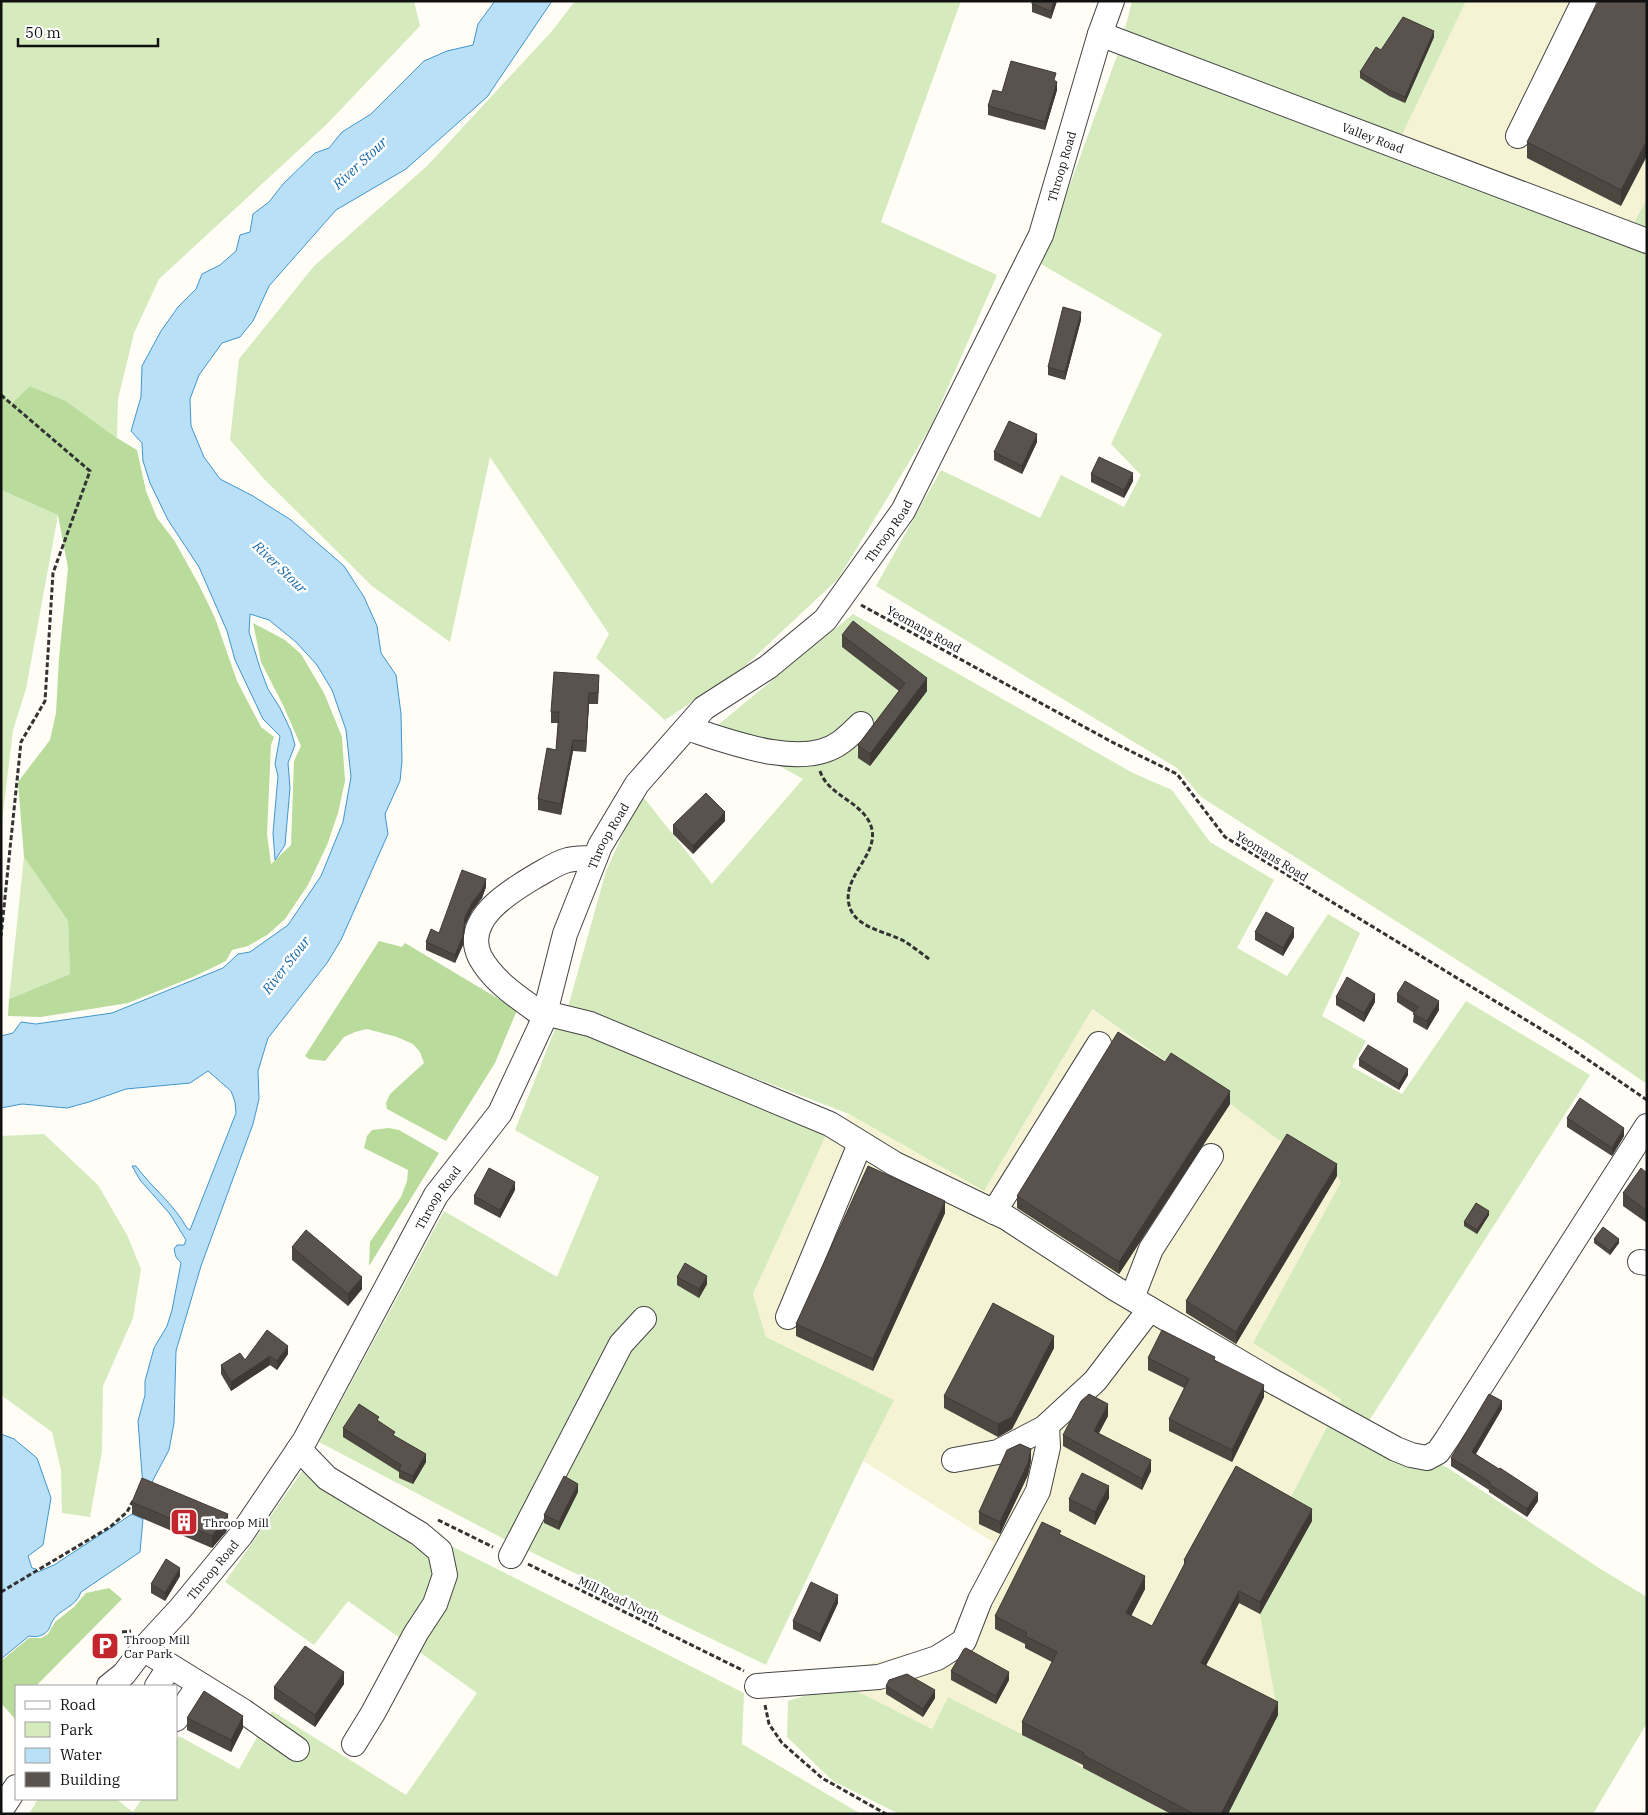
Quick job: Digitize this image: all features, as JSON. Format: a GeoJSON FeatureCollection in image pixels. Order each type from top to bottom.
{"type":"FeatureCollection","features":[{"type":"Feature","properties":{"kind":"street","name":"Throop Road"},"geometry":{"type":"LineString","coordinates":[[110,1685],[124,1674],[142,1649],[180,1609],[241,1534],[299,1449],[436,1195],[500,1113],[545,1014],[565,934],[595,858],[600,846],[637,784],[704,708],[768,667],[825,620],[903,511],[1041,235],[1100,34],[1112,1]]}},
{"type":"Feature","properties":{"kind":"street"},"geometry":{"type":"LineString","coordinates":[[1518,136],[1584,1]]}},
{"type":"Feature","properties":{"kind":"street","name":"Valley Road"},"geometry":{"type":"LineString","coordinates":[[1100,34],[1647,241]]}},
{"type":"Feature","properties":{"kind":"street"},"geometry":{"type":"LineString","coordinates":[[686,728],[737,745],[797,755],[817,753],[840,743],[861,724]]}},
{"type":"Feature","properties":{"kind":"street"},"geometry":{"type":"LineString","coordinates":[[595,858],[569,860],[551,867],[500,899],[490,909],[482,922],[477,937],[477,947],[480,957],[493,975],[511,992],[545,1014],[590,1024],[830,1124],[895,1164],[1007,1218],[1141,1303],[1272,1381],[1403,1452],[1427,1458],[1438,1452],[1647,1126]]}},
{"type":"Feature","properties":{"kind":"street"},"geometry":{"type":"LineString","coordinates":[[994,1212],[1099,1044]]}},
{"type":"Feature","properties":{"kind":"street"},"geometry":{"type":"LineString","coordinates":[[788,1317],[860,1144]]}},
{"type":"Feature","properties":{"kind":"street"},"geometry":{"type":"LineString","coordinates":[[954,1460],[998,1452],[1047,1426],[1095,1381],[1141,1303],[1150,1249],[1211,1156]]}},
{"type":"Feature","properties":{"kind":"street"},"geometry":{"type":"LineString","coordinates":[[511,1556],[621,1344],[644,1319]]}},
{"type":"Feature","properties":{"kind":"street"},"geometry":{"type":"LineString","coordinates":[[757,1686],[879,1677],[937,1658],[964,1641],[980,1600],[1038,1491],[1048,1447],[1047,1426]]}},
{"type":"Feature","properties":{"kind":"street"},"geometry":{"type":"LineString","coordinates":[[299,1449],[327,1478],[420,1534],[440,1550],[445,1575],[435,1604],[416,1633],[354,1744]]}},
{"type":"Feature","properties":{"kind":"street"},"geometry":{"type":"LineString","coordinates":[[142,1649],[164,1676],[199,1685],[243,1711],[297,1749]]}},
{"type":"Feature","properties":{"kind":"street"},"geometry":{"type":"LineString","coordinates":[[178,1716],[186,1707],[199,1685]]}},
{"type":"Feature","properties":{"kind":"street"},"geometry":{"type":"LineString","coordinates":[[1,1810],[15,1789]]}},
{"type":"Feature","properties":{"kind":"path"},"geometry":{"type":"LineString","coordinates":[[1,395],[90,471],[53,574],[45,701],[21,742],[1,936]]}},
{"type":"Feature","properties":{"kind":"path","name":"Yeomans Road"},"geometry":{"type":"LineString","coordinates":[[844,595],[1112,742],[1177,774],[1225,837],[1559,1040],[1647,1100]]}},
{"type":"Feature","properties":{"kind":"path"},"geometry":{"type":"LineString","coordinates":[[817,753],[822,779],[860,811],[868,820],[872,829],[872,843],[848,889],[847,898],[851,910],[859,921],[904,942],[929,959]]}},
{"type":"Feature","properties":{"kind":"path"},"geometry":{"type":"LineString","coordinates":[[1,1592],[110,1527],[127,1512],[136,1495]]}},
{"type":"Feature","properties":{"kind":"path","name":"Mill Road North"},"geometry":{"type":"LineString","coordinates":[[431,1517],[748,1672],[763,1694],[769,1724],[782,1743],[822,1778],[886,1814]]}},
{"type":"Feature","properties":{"kind":"shaded area"},"geometry":{"type":"Polygon","coordinates":[[[1466,1],[1647,1],[1647,199],[1632,226],[1401,137],[1466,1]]]}},
{"type":"Feature","properties":{"kind":"shaded area"},"geometry":{"type":"Polygon","coordinates":[[[1091,1009],[1230,1104],[1287,1146],[1337,1176],[1341,1182],[1341,1398],[1287,1506],[1278,1715],[1228,1814],[1170,1814],[1083,1768],[1069,1758],[948,1697],[932,1729],[843,1684],[849,1669],[954,1642],[993,1542],[863,1461],[894,1400],[766,1337],[753,1294],[826,1135],[849,1114],[984,1191],[1091,1009]]]}},
{"type":"Feature","properties":{"kind":"green space"},"geometry":{"type":"Polygon","coordinates":[[[1,1],[414,1],[420,26],[327,124],[159,279],[134,333],[118,399],[117,438],[66,401],[30,386],[11,404],[1,392],[1,1]]]}},
{"type":"Feature","properties":{"kind":"green space"},"geometry":{"type":"Polygon","coordinates":[[[575,1],[961,1],[881,222],[997,275],[931,426],[838,579],[745,666],[665,720],[596,658],[609,634],[490,457],[450,642],[372,586],[264,479],[230,440],[239,359],[314,266],[427,166],[552,31],[575,1]]]}},
{"type":"Feature","properties":{"kind":"green space"},"geometry":{"type":"Polygon","coordinates":[[[1132,1],[1466,1],[1401,137],[1124,33],[1132,1]]]}},
{"type":"Feature","properties":{"kind":"green space"},"geometry":{"type":"Polygon","coordinates":[[[1118,53],[1647,252],[1647,1084],[1583,1040],[1201,797],[1177,768],[876,586],[941,470],[1040,518],[1061,475],[1124,507],[1141,475],[1111,444],[1162,334],[1041,264],[1118,53]]]}},
{"type":"Feature","properties":{"kind":"green space"},"geometry":{"type":"Polygon","coordinates":[[[1647,199],[1647,232],[1632,226],[1647,199]]]}},
{"type":"Feature","properties":{"kind":"green space"},"geometry":{"type":"Polygon","coordinates":[[[30,386],[66,401],[137,450],[146,491],[157,518],[174,540],[199,585],[215,618],[237,681],[261,727],[274,737],[271,745],[267,834],[271,864],[291,845],[294,761],[301,746],[261,662],[253,623],[285,640],[301,654],[324,693],[342,737],[345,781],[338,813],[327,845],[308,885],[285,919],[267,935],[248,946],[232,950],[226,961],[193,977],[128,1003],[41,1017],[8,1016],[9,999],[70,974],[68,921],[24,857],[18,782],[50,740],[56,713],[59,658],[68,568],[58,515],[1,490],[1,392],[11,404],[30,386]]]}},
{"type":"Feature","properties":{"kind":"green space"},"geometry":{"type":"Polygon","coordinates":[[[1,490],[58,515],[26,689],[13,730],[1,830],[1,490]]]}},
{"type":"Feature","properties":{"kind":"green space"},"geometry":{"type":"Polygon","coordinates":[[[853,614],[1133,773],[1172,790],[1210,842],[1274,880],[1237,948],[1287,976],[1328,914],[1360,933],[1322,1016],[1366,1041],[1352,1067],[1402,1094],[1466,1001],[1590,1075],[1367,1424],[1448,1468],[1599,1568],[1647,1597],[1647,1723],[1593,1814],[1228,1814],[1278,1715],[1260,1614],[1312,1521],[1286,1507],[1341,1399],[1253,1343],[1341,1182],[1337,1176],[1287,1146],[1230,1104],[1092,1009],[984,1191],[849,1114],[568,1007],[606,871],[641,794],[712,884],[803,779],[713,729],[853,614]]]}},
{"type":"Feature","properties":{"kind":"green space"},"geometry":{"type":"Polygon","coordinates":[[[24,857],[68,921],[70,974],[9,999],[24,857]]]}},
{"type":"Feature","properties":{"kind":"green space"},"geometry":{"type":"Polygon","coordinates":[[[379,941],[402,947],[405,943],[517,1010],[495,1063],[446,1141],[387,1109],[386,1103],[390,1094],[424,1063],[420,1052],[413,1044],[397,1037],[367,1029],[344,1037],[325,1061],[309,1059],[305,1056],[379,941]]]}},
{"type":"Feature","properties":{"kind":"green space"},"geometry":{"type":"Polygon","coordinates":[[[557,1024],[826,1135],[753,1294],[766,1337],[894,1400],[766,1665],[504,1539],[319,1442],[444,1211],[557,1277],[599,1177],[515,1130],[557,1024]]]}},
{"type":"Feature","properties":{"kind":"green space"},"geometry":{"type":"Polygon","coordinates":[[[389,1128],[399,1130],[439,1153],[369,1266],[370,1242],[401,1197],[407,1181],[408,1170],[364,1148],[367,1136],[372,1130],[389,1128]]]}},
{"type":"Feature","properties":{"kind":"green space"},"geometry":{"type":"Polygon","coordinates":[[[44,1134],[98,1185],[127,1235],[141,1269],[133,1318],[103,1386],[102,1451],[90,1517],[62,1513],[61,1470],[52,1432],[1,1395],[1,1136],[44,1134]]]}},
{"type":"Feature","properties":{"kind":"green space"},"geometry":{"type":"Polygon","coordinates":[[[302,1471],[744,1693],[742,1744],[861,1814],[29,1814],[37,1800],[117,1800],[133,1812],[141,1800],[178,1800],[179,1736],[239,1769],[272,1711],[406,1795],[477,1693],[348,1601],[314,1645],[225,1582],[302,1471]]]}},
{"type":"Feature","properties":{"kind":"green space"},"geometry":{"type":"Polygon","coordinates":[[[109,1588],[122,1599],[37,1685],[15,1685],[15,1719],[1,1703],[1,1661],[29,1638],[41,1638],[48,1634],[55,1622],[74,1607],[86,1593],[109,1588]]]}},
{"type":"Feature","properties":{"kind":"green space"},"geometry":{"type":"Polygon","coordinates":[[[843,1684],[932,1729],[948,1697],[1069,1758],[1083,1768],[1170,1814],[899,1814],[833,1781],[787,1737],[788,1701],[843,1684]]]}},
{"type":"Feature","properties":{"kind":"water","name":"River Stour"},"geometry":{"type":"Polygon","coordinates":[[[495,1],[552,1],[487,97],[406,169],[336,210],[269,286],[253,321],[240,337],[222,343],[199,375],[190,399],[191,426],[204,457],[220,479],[253,496],[291,520],[344,566],[364,597],[377,626],[381,653],[396,675],[401,714],[402,761],[400,781],[385,814],[388,834],[341,940],[327,963],[268,1038],[258,1071],[259,1099],[253,1124],[201,1266],[176,1351],[174,1423],[169,1450],[150,1489],[143,1487],[138,1421],[145,1395],[145,1381],[154,1348],[167,1326],[172,1310],[181,1263],[176,1257],[174,1249],[177,1245],[184,1245],[186,1240],[170,1214],[140,1180],[132,1166],[136,1166],[190,1230],[236,1113],[235,1102],[231,1091],[208,1071],[190,1083],[126,1089],[67,1108],[22,1104],[1,1108],[1,1036],[13,1033],[21,1022],[36,1024],[112,1013],[223,968],[238,954],[250,952],[288,925],[321,876],[343,822],[351,777],[346,730],[332,690],[317,665],[296,642],[269,620],[250,614],[249,632],[260,668],[268,689],[291,731],[295,745],[288,763],[290,788],[285,845],[275,860],[273,833],[278,776],[275,764],[280,736],[263,719],[235,660],[227,631],[199,567],[168,520],[150,483],[143,461],[142,443],[131,431],[141,397],[142,366],[161,331],[178,307],[196,289],[202,274],[220,265],[236,251],[240,235],[250,232],[253,214],[269,202],[283,184],[315,153],[329,148],[342,132],[371,114],[424,61],[447,51],[473,45],[478,24],[495,1]]]}},
{"type":"Feature","properties":{"kind":"water"},"geometry":{"type":"Polygon","coordinates":[[[1,1434],[14,1439],[37,1458],[51,1498],[43,1545],[28,1556],[32,1568],[38,1572],[54,1565],[132,1514],[143,1519],[140,1552],[81,1592],[72,1605],[56,1616],[44,1634],[29,1636],[1,1659],[1,1434]]]}},
{"type":"Feature","properties":{"kind":"building"},"geometry":{"type":"Polygon","coordinates":[[[1032,1],[1054,1],[1051,11],[1032,4],[1032,1]]]}},
{"type":"Feature","properties":{"kind":"building"},"geometry":{"type":"Polygon","coordinates":[[[1599,1],[1647,1],[1647,140],[1621,190],[1527,142],[1599,1]]]}},
{"type":"Feature","properties":{"kind":"building"},"geometry":{"type":"Polygon","coordinates":[[[1403,17],[1434,31],[1405,97],[1389,90],[1360,72],[1376,47],[1381,50],[1403,17]]]}},
{"type":"Feature","properties":{"kind":"building"},"geometry":{"type":"Polygon","coordinates":[[[1011,61],[1056,73],[1054,80],[1057,82],[1045,122],[988,106],[993,90],[1002,92],[1011,61]]]}},
{"type":"Feature","properties":{"kind":"building"},"geometry":{"type":"Polygon","coordinates":[[[1063,307],[1081,312],[1065,372],[1048,367],[1063,307]]]}},
{"type":"Feature","properties":{"kind":"building"},"geometry":{"type":"Polygon","coordinates":[[[1009,421],[1037,434],[1022,466],[994,452],[1009,421]]]}},
{"type":"Feature","properties":{"kind":"building"},"geometry":{"type":"Polygon","coordinates":[[[1099,457],[1133,473],[1124,490],[1091,474],[1099,457]]]}},
{"type":"Feature","properties":{"kind":"building"},"geometry":{"type":"Polygon","coordinates":[[[853,621],[927,678],[870,754],[858,745],[905,683],[842,635],[853,621]]]}},
{"type":"Feature","properties":{"kind":"building"},"geometry":{"type":"Polygon","coordinates":[[[554,672],[599,675],[598,693],[589,693],[586,741],[573,740],[561,804],[538,799],[547,748],[556,750],[559,712],[551,712],[554,672]]]}},
{"type":"Feature","properties":{"kind":"building"},"geometry":{"type":"Polygon","coordinates":[[[706,793],[725,812],[693,846],[673,825],[706,793]]]}},
{"type":"Feature","properties":{"kind":"building"},"geometry":{"type":"Polygon","coordinates":[[[462,870],[486,879],[482,890],[472,903],[465,917],[463,936],[455,955],[426,942],[431,929],[439,933],[462,870]]]}},
{"type":"Feature","properties":{"kind":"building"},"geometry":{"type":"Polygon","coordinates":[[[1266,912],[1294,928],[1283,948],[1255,932],[1266,912]]]}},
{"type":"Feature","properties":{"kind":"building"},"geometry":{"type":"Polygon","coordinates":[[[1347,977],[1375,994],[1364,1013],[1336,997],[1347,977]]]}},
{"type":"Feature","properties":{"kind":"building"},"geometry":{"type":"Polygon","coordinates":[[[1405,981],[1439,1001],[1427,1021],[1413,1014],[1418,1007],[1397,994],[1405,981]]]}},
{"type":"Feature","properties":{"kind":"building"},"geometry":{"type":"Polygon","coordinates":[[[1118,1032],[1165,1062],[1171,1053],[1230,1091],[1119,1262],[1017,1196],[1118,1032]]]}},
{"type":"Feature","properties":{"kind":"building"},"geometry":{"type":"Polygon","coordinates":[[[1368,1045],[1408,1069],[1399,1084],[1359,1059],[1368,1045]]]}},
{"type":"Feature","properties":{"kind":"building"},"geometry":{"type":"Polygon","coordinates":[[[1580,1098],[1624,1128],[1612,1148],[1567,1118],[1580,1098]]]}},
{"type":"Feature","properties":{"kind":"building"},"geometry":{"type":"Polygon","coordinates":[[[1287,1134],[1337,1164],[1236,1332],[1186,1301],[1287,1134]]]}},
{"type":"Feature","properties":{"kind":"building"},"geometry":{"type":"Polygon","coordinates":[[[868,1166],[945,1201],[873,1359],[796,1324],[868,1166]]]}},
{"type":"Feature","properties":{"kind":"building"},"geometry":{"type":"Polygon","coordinates":[[[489,1168],[515,1182],[500,1210],[474,1196],[489,1168]]]}},
{"type":"Feature","properties":{"kind":"building"},"geometry":{"type":"Polygon","coordinates":[[[1641,1168],[1647,1173],[1647,1211],[1623,1193],[1641,1168]]]}},
{"type":"Feature","properties":{"kind":"building"},"geometry":{"type":"Polygon","coordinates":[[[1476,1203],[1489,1211],[1477,1230],[1464,1222],[1476,1203]]]}},
{"type":"Feature","properties":{"kind":"building"},"geometry":{"type":"Polygon","coordinates":[[[1603,1227],[1619,1239],[1610,1251],[1594,1239],[1603,1227]]]}},
{"type":"Feature","properties":{"kind":"building"},"geometry":{"type":"Polygon","coordinates":[[[306,1230],[362,1277],[348,1294],[292,1247],[306,1230]]]}},
{"type":"Feature","properties":{"kind":"building"},"geometry":{"type":"Polygon","coordinates":[[[685,1263],[707,1276],[699,1289],[677,1277],[685,1263]]]}},
{"type":"Feature","properties":{"kind":"building"},"geometry":{"type":"Polygon","coordinates":[[[993,1303],[1054,1336],[1012,1417],[998,1424],[944,1396],[993,1303]]]}},
{"type":"Feature","properties":{"kind":"building"},"geometry":{"type":"Polygon","coordinates":[[[267,1330],[288,1346],[277,1361],[270,1356],[231,1382],[221,1365],[240,1353],[245,1360],[267,1330]]]}},
{"type":"Feature","properties":{"kind":"building"},"geometry":{"type":"Polygon","coordinates":[[[1162,1330],[1215,1357],[1214,1360],[1264,1385],[1232,1450],[1169,1419],[1189,1379],[1148,1358],[1162,1330]]]}},
{"type":"Feature","properties":{"kind":"building"},"geometry":{"type":"Polygon","coordinates":[[[1089,1394],[1108,1404],[1094,1431],[1151,1460],[1142,1479],[1063,1435],[1081,1401],[1089,1394]]]}},
{"type":"Feature","properties":{"kind":"building"},"geometry":{"type":"Polygon","coordinates":[[[1489,1394],[1502,1401],[1472,1452],[1538,1493],[1527,1509],[1489,1484],[1490,1482],[1451,1458],[1489,1394]]]}},
{"type":"Feature","properties":{"kind":"building"},"geometry":{"type":"Polygon","coordinates":[[[359,1404],[379,1417],[377,1420],[395,1432],[393,1435],[426,1454],[413,1476],[399,1470],[401,1465],[343,1428],[359,1404]]]}},
{"type":"Feature","properties":{"kind":"building"},"geometry":{"type":"Polygon","coordinates":[[[1020,1444],[1031,1449],[1028,1463],[1000,1522],[979,1512],[1007,1450],[1020,1444]]]}},
{"type":"Feature","properties":{"kind":"building"},"geometry":{"type":"Polygon","coordinates":[[[1236,1466],[1312,1509],[1260,1602],[1239,1591],[1201,1663],[1278,1702],[1221,1814],[1194,1814],[1083,1755],[1084,1753],[1022,1722],[1057,1652],[1025,1636],[1027,1633],[995,1616],[1042,1522],[1061,1531],[1059,1534],[1145,1576],[1126,1613],[1152,1626],[1186,1561],[1184,1560],[1236,1466]]]}},
{"type":"Feature","properties":{"kind":"building"},"geometry":{"type":"Polygon","coordinates":[[[1082,1473],[1109,1486],[1095,1512],[1069,1499],[1082,1473]]]}},
{"type":"Feature","properties":{"kind":"building"},"geometry":{"type":"Polygon","coordinates":[[[564,1476],[578,1484],[559,1522],[544,1515],[564,1476]]]}},
{"type":"Feature","properties":{"kind":"building"},"geometry":{"type":"Polygon","coordinates":[[[142,1478],[228,1514],[226,1519],[212,1536],[132,1502],[142,1478]]]}},
{"type":"Feature","properties":{"kind":"building"},"geometry":{"type":"Polygon","coordinates":[[[166,1559],[180,1568],[165,1593],[151,1584],[166,1559]]]}},
{"type":"Feature","properties":{"kind":"building"},"geometry":{"type":"Polygon","coordinates":[[[811,1582],[838,1595],[820,1634],[793,1621],[811,1582]]]}},
{"type":"Feature","properties":{"kind":"building"},"geometry":{"type":"Polygon","coordinates":[[[305,1646],[344,1672],[315,1715],[274,1687],[305,1646]]]}},
{"type":"Feature","properties":{"kind":"building"},"geometry":{"type":"Polygon","coordinates":[[[966,1648],[1009,1672],[996,1696],[951,1671],[966,1648]]]}},
{"type":"Feature","properties":{"kind":"building"},"geometry":{"type":"Polygon","coordinates":[[[907,1674],[935,1690],[923,1709],[886,1686],[889,1680],[907,1674]]]}},
{"type":"Feature","properties":{"kind":"building"},"geometry":{"type":"Polygon","coordinates":[[[204,1691],[243,1716],[231,1740],[187,1718],[204,1691]]]}},
{"type":"Feature","properties":{"kind":"place","name":"Throop Mill"},"geometry":{"type":"Point","coordinates":[184,1522]}},
{"type":"Feature","properties":{"kind":"place","name":"Throop Mill Car Park"},"geometry":{"type":"Point","coordinates":[105,1646]}}]}
